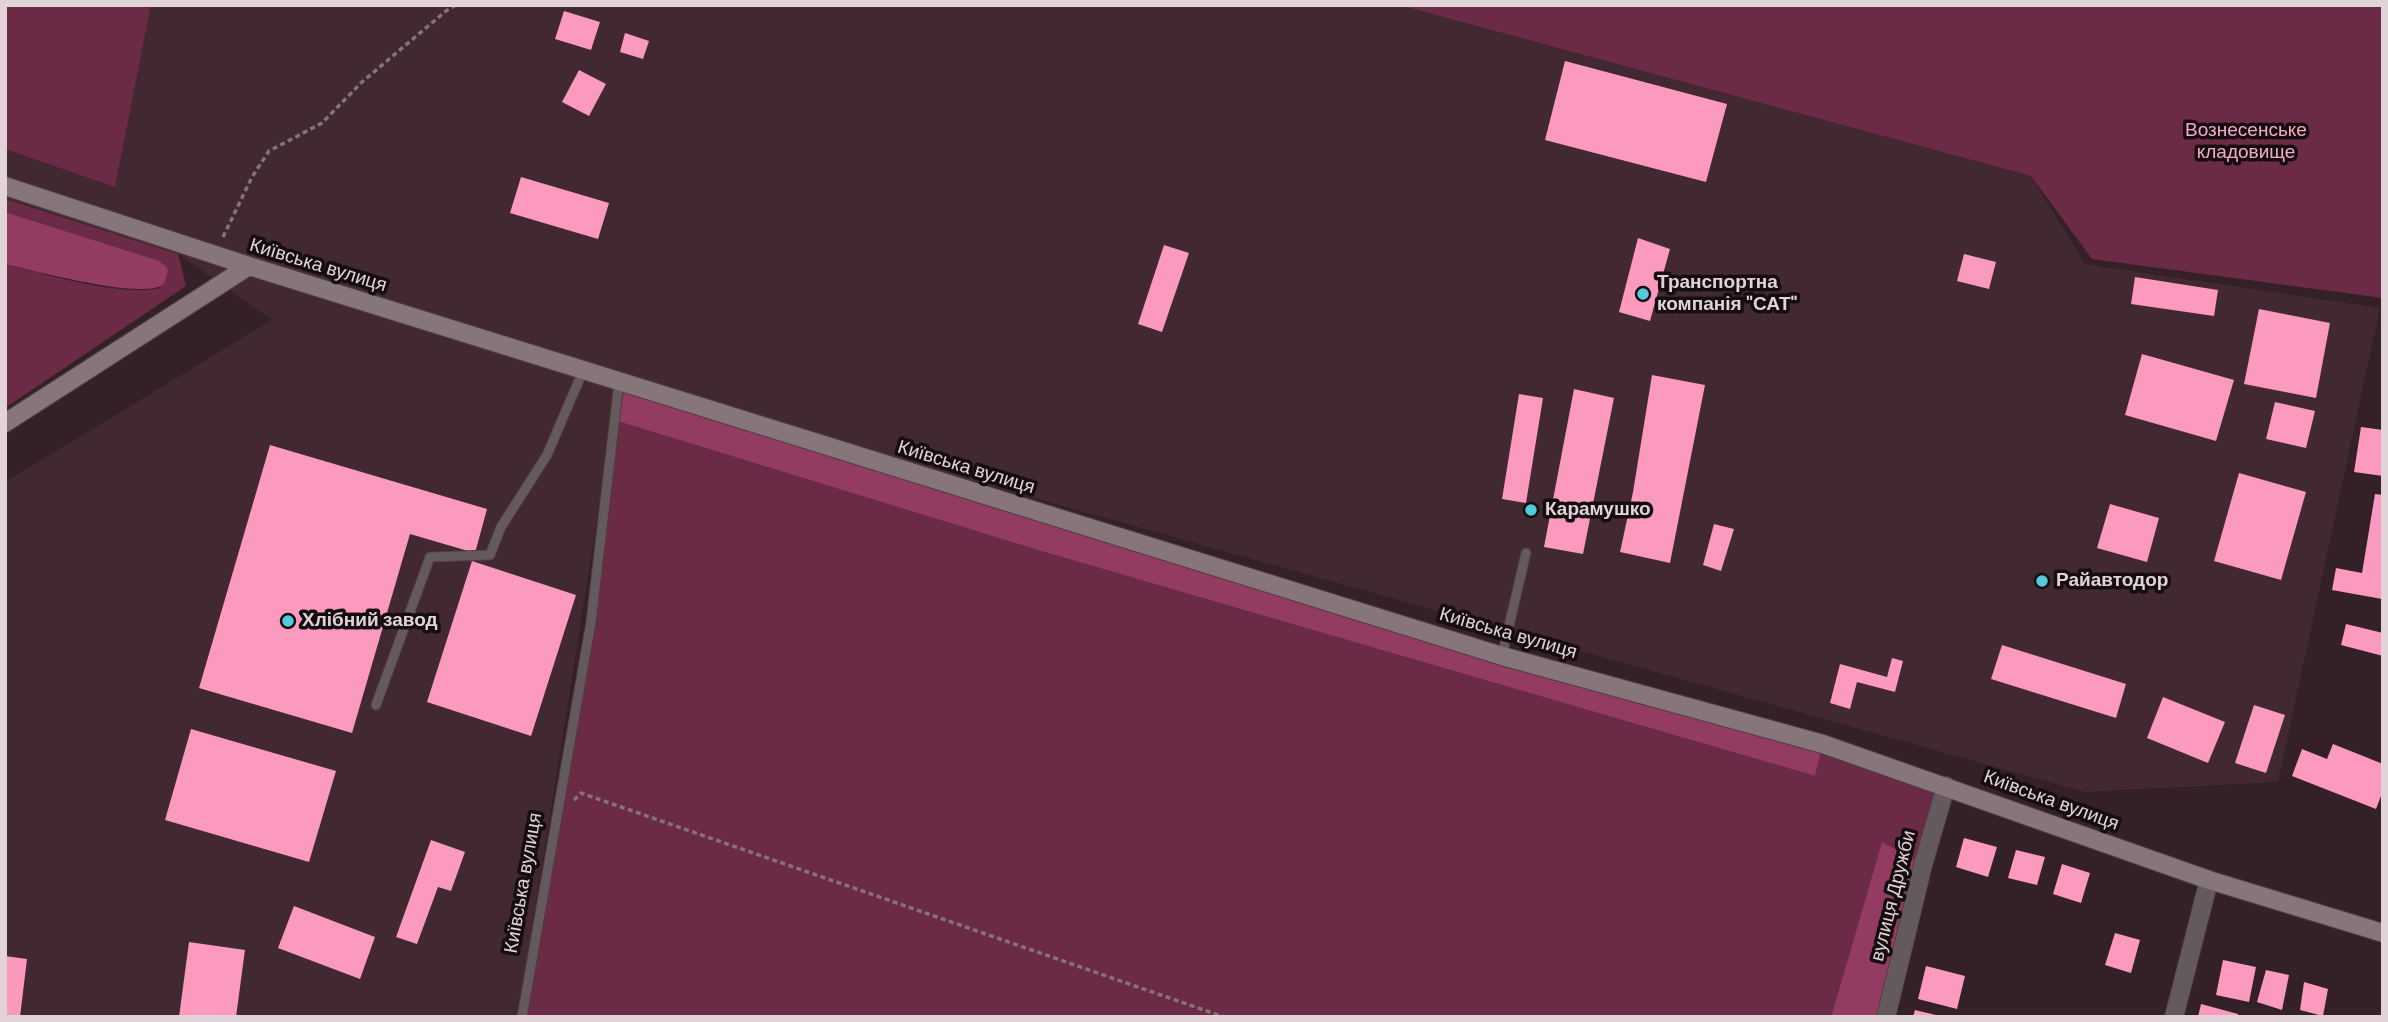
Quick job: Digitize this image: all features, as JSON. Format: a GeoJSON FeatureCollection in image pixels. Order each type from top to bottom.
{"type":"FeatureCollection","features":[{"type":"Feature","properties":{"kind":"main road","name":"Київська вулиця"},"geometry":{"type":"LineString","coordinates":[[5,186],[583,371],[1502,656],[1823,744],[2209,880],[2383,933]]}},
{"type":"Feature","properties":{"kind":"main road"},"geometry":{"type":"LineString","coordinates":[[5,423],[249,266]]}},
{"type":"Feature","properties":{"kind":"street","name":"вулиця Дружби"},"geometry":{"type":"LineString","coordinates":[[1886,1017],[1923,865],[1946,786]]}},
{"type":"Feature","properties":{"kind":"street"},"geometry":{"type":"LineString","coordinates":[[2174,1017],[2209,880]]}},
{"type":"Feature","properties":{"kind":"lane"},"geometry":{"type":"LineString","coordinates":[[376,705],[430,557],[489,555],[500,527],[547,455],[583,371]]}},
{"type":"Feature","properties":{"kind":"lane","name":"Київська вулиця"},"geometry":{"type":"LineString","coordinates":[[522,1017],[591,622],[619,382]]}},
{"type":"Feature","properties":{"kind":"lane"},"geometry":{"type":"LineString","coordinates":[[1502,656],[1526,553]]}},
{"type":"Feature","properties":{"kind":"path"},"geometry":{"type":"LineString","coordinates":[[215,255],[251,177],[269,151],[322,123],[362,82],[456,5]]}},
{"type":"Feature","properties":{"kind":"path"},"geometry":{"type":"LineString","coordinates":[[557,816],[581,793],[1224,1017]]}},
{"type":"Feature","properties":{"kind":"shaded area"},"geometry":{"type":"Polygon","coordinates":[[[151,5],[1399,5],[2031,176],[2085,264],[2380,308],[2278,782],[2085,792],[619,382],[518,1017],[5,1017],[5,482],[272,320],[178,254],[5,199],[5,149],[115,186],[151,5]]]}},
{"type":"Feature","properties":{"kind":"shaded area"},"geometry":{"type":"Polygon","coordinates":[[[5,212],[157,260],[167,267],[164,284],[153,288],[112,287],[5,264],[5,212]]]}},
{"type":"Feature","properties":{"kind":"shaded area"},"geometry":{"type":"Polygon","coordinates":[[[619,382],[1823,744],[1815,776],[1041,551],[614,420],[619,382]]]}},
{"type":"Feature","properties":{"kind":"shaded area"},"geometry":{"type":"Polygon","coordinates":[[[1882,842],[1923,865],[1877,1017],[1831,1017],[1882,842]]]}},
{"type":"Feature","properties":{"kind":"green space"},"geometry":{"type":"Polygon","coordinates":[[[5,5],[151,5],[115,187],[5,149],[5,5]]]}},
{"type":"Feature","properties":{"kind":"green space","name":"Вознесенське кладовище"},"geometry":{"type":"Polygon","coordinates":[[[1399,5],[2383,5],[2383,298],[2092,259],[2031,176],[1399,5]]]}},
{"type":"Feature","properties":{"kind":"green space"},"geometry":{"type":"Polygon","coordinates":[[[5,199],[178,254],[186,286],[5,408],[5,264],[104,287],[144,290],[160,288],[157,260],[5,212],[5,199]]]}},
{"type":"Feature","properties":{"kind":"green space"},"geometry":{"type":"Polygon","coordinates":[[[614,420],[1041,551],[1815,776],[1823,744],[1946,786],[1923,865],[1882,843],[1831,1017],[522,1017],[591,622],[614,420]]]}},
{"type":"Feature","properties":{"kind":"building"},"geometry":{"type":"Polygon","coordinates":[[[564,11],[600,22],[591,50],[555,39],[564,11]]]}},
{"type":"Feature","properties":{"kind":"building"},"geometry":{"type":"Polygon","coordinates":[[[625,33],[649,41],[643,59],[620,52],[625,33]]]}},
{"type":"Feature","properties":{"kind":"building"},"geometry":{"type":"Polygon","coordinates":[[[1565,61],[1727,104],[1706,182],[1545,140],[1565,61]]]}},
{"type":"Feature","properties":{"kind":"building"},"geometry":{"type":"Polygon","coordinates":[[[579,70],[606,84],[589,116],[562,102],[579,70]]]}},
{"type":"Feature","properties":{"kind":"building"},"geometry":{"type":"Polygon","coordinates":[[[521,177],[609,203],[598,239],[510,213],[521,177]]]}},
{"type":"Feature","properties":{"kind":"building"},"geometry":{"type":"Polygon","coordinates":[[[1638,238],[1670,249],[1650,321],[1619,312],[1638,238]]]}},
{"type":"Feature","properties":{"kind":"building"},"geometry":{"type":"Polygon","coordinates":[[[1164,245],[1189,253],[1162,332],[1138,324],[1164,245]]]}},
{"type":"Feature","properties":{"kind":"building"},"geometry":{"type":"Polygon","coordinates":[[[1964,254],[1996,262],[1989,289],[1957,281],[1964,254]]]}},
{"type":"Feature","properties":{"kind":"building"},"geometry":{"type":"Polygon","coordinates":[[[2135,277],[2218,290],[2214,316],[2131,304],[2135,277]]]}},
{"type":"Feature","properties":{"kind":"building"},"geometry":{"type":"Polygon","coordinates":[[[2259,309],[2330,323],[2316,398],[2244,384],[2259,309]]]}},
{"type":"Feature","properties":{"kind":"building"},"geometry":{"type":"Polygon","coordinates":[[[2142,354],[2234,380],[2216,441],[2125,415],[2142,354]]]}},
{"type":"Feature","properties":{"kind":"building"},"geometry":{"type":"Polygon","coordinates":[[[1652,375],[1705,385],[1670,563],[1620,552],[1633,492],[1652,375]]]}},
{"type":"Feature","properties":{"kind":"building"},"geometry":{"type":"Polygon","coordinates":[[[1574,389],[1614,398],[1583,554],[1544,547],[1574,389]]]}},
{"type":"Feature","properties":{"kind":"building"},"geometry":{"type":"Polygon","coordinates":[[[1519,394],[1543,398],[1526,503],[1502,499],[1519,394]]]}},
{"type":"Feature","properties":{"kind":"building"},"geometry":{"type":"Polygon","coordinates":[[[2275,402],[2315,411],[2306,448],[2266,439],[2275,402]]]}},
{"type":"Feature","properties":{"kind":"building"},"geometry":{"type":"Polygon","coordinates":[[[2361,427],[2383,430],[2383,476],[2354,472],[2361,427]]]}},
{"type":"Feature","properties":{"kind":"building"},"geometry":{"type":"Polygon","coordinates":[[[270,445],[487,509],[475,553],[410,534],[352,733],[199,688],[270,445]]]}},
{"type":"Feature","properties":{"kind":"building"},"geometry":{"type":"Polygon","coordinates":[[[2239,473],[2306,492],[2281,580],[2214,561],[2239,473]]]}},
{"type":"Feature","properties":{"kind":"building"},"geometry":{"type":"Polygon","coordinates":[[[2375,494],[2383,495],[2382,599],[2332,590],[2336,568],[2362,573],[2375,494]]]}},
{"type":"Feature","properties":{"kind":"building"},"geometry":{"type":"Polygon","coordinates":[[[2110,504],[2159,518],[2147,562],[2097,548],[2110,504]]]}},
{"type":"Feature","properties":{"kind":"building"},"geometry":{"type":"Polygon","coordinates":[[[1714,524],[1734,529],[1721,571],[1703,565],[1714,524]]]}},
{"type":"Feature","properties":{"kind":"building"},"geometry":{"type":"Polygon","coordinates":[[[472,561],[576,595],[531,736],[427,702],[472,561]]]}},
{"type":"Feature","properties":{"kind":"building"},"geometry":{"type":"Polygon","coordinates":[[[2346,624],[2383,633],[2383,656],[2341,645],[2346,624]]]}},
{"type":"Feature","properties":{"kind":"building"},"geometry":{"type":"Polygon","coordinates":[[[2002,645],[2126,684],[2116,718],[1991,679],[2002,645]]]}},
{"type":"Feature","properties":{"kind":"building"},"geometry":{"type":"Polygon","coordinates":[[[1892,658],[1903,661],[1895,692],[1857,682],[1850,709],[1830,703],[1840,664],[1887,677],[1892,658]]]}},
{"type":"Feature","properties":{"kind":"building"},"geometry":{"type":"Polygon","coordinates":[[[2163,697],[2225,722],[2208,763],[2147,738],[2163,697]]]}},
{"type":"Feature","properties":{"kind":"building"},"geometry":{"type":"Polygon","coordinates":[[[2254,705],[2285,715],[2266,773],[2235,763],[2254,705]]]}},
{"type":"Feature","properties":{"kind":"building"},"geometry":{"type":"Polygon","coordinates":[[[191,729],[336,771],[309,862],[165,820],[191,729]]]}},
{"type":"Feature","properties":{"kind":"building"},"geometry":{"type":"Polygon","coordinates":[[[2333,744],[2383,764],[2383,791],[2376,809],[2292,776],[2302,749],[2327,759],[2333,744]]]}},
{"type":"Feature","properties":{"kind":"building"},"geometry":{"type":"Polygon","coordinates":[[[1964,838],[1997,847],[1988,877],[1956,867],[1964,838]]]}},
{"type":"Feature","properties":{"kind":"building"},"geometry":{"type":"Polygon","coordinates":[[[431,840],[465,852],[451,891],[438,887],[417,944],[396,937],[431,840]]]}},
{"type":"Feature","properties":{"kind":"building"},"geometry":{"type":"Polygon","coordinates":[[[2016,850],[2045,857],[2037,885],[2008,878],[2016,850]]]}},
{"type":"Feature","properties":{"kind":"building"},"geometry":{"type":"Polygon","coordinates":[[[2062,864],[2090,873],[2081,903],[2053,894],[2062,864]]]}},
{"type":"Feature","properties":{"kind":"building"},"geometry":{"type":"Polygon","coordinates":[[[294,906],[375,937],[360,979],[278,948],[294,906]]]}},
{"type":"Feature","properties":{"kind":"building"},"geometry":{"type":"Polygon","coordinates":[[[2115,933],[2140,940],[2131,973],[2105,965],[2115,933]]]}},
{"type":"Feature","properties":{"kind":"building"},"geometry":{"type":"Polygon","coordinates":[[[189,942],[245,950],[236,1017],[179,1017],[189,942]]]}},
{"type":"Feature","properties":{"kind":"building"},"geometry":{"type":"Polygon","coordinates":[[[5,956],[27,959],[20,1017],[5,1017],[5,956]]]}},
{"type":"Feature","properties":{"kind":"building"},"geometry":{"type":"Polygon","coordinates":[[[2223,960],[2256,967],[2249,1002],[2216,995],[2223,960]]]}},
{"type":"Feature","properties":{"kind":"building"},"geometry":{"type":"Polygon","coordinates":[[[1926,966],[1965,976],[1957,1009],[1918,999],[1926,966]]]}},
{"type":"Feature","properties":{"kind":"building"},"geometry":{"type":"Polygon","coordinates":[[[2266,970],[2289,975],[2282,1010],[2257,1002],[2266,970]]]}},
{"type":"Feature","properties":{"kind":"building"},"geometry":{"type":"Polygon","coordinates":[[[2304,982],[2328,989],[2323,1016],[2300,1010],[2304,982]]]}},
{"type":"Feature","properties":{"kind":"building"},"geometry":{"type":"Polygon","coordinates":[[[2201,1004],[2238,1014],[2238,1017],[2198,1017],[2201,1004]]]}},
{"type":"Feature","properties":{"kind":"building"},"geometry":{"type":"Polygon","coordinates":[[[1915,1010],[1940,1016],[1940,1017],[1913,1017],[1915,1010]]]}},
{"type":"Feature","properties":{"kind":"place","name":"Транспортна компанія \"САТ\""},"geometry":{"type":"Point","coordinates":[1643,294]}},
{"type":"Feature","properties":{"kind":"place","name":"Карамушко"},"geometry":{"type":"Point","coordinates":[1531,510]}},
{"type":"Feature","properties":{"kind":"place","name":"Райавтодор"},"geometry":{"type":"Point","coordinates":[2042,581]}},
{"type":"Feature","properties":{"kind":"place","name":"Хлібний завод"},"geometry":{"type":"Point","coordinates":[288,621]}}]}
